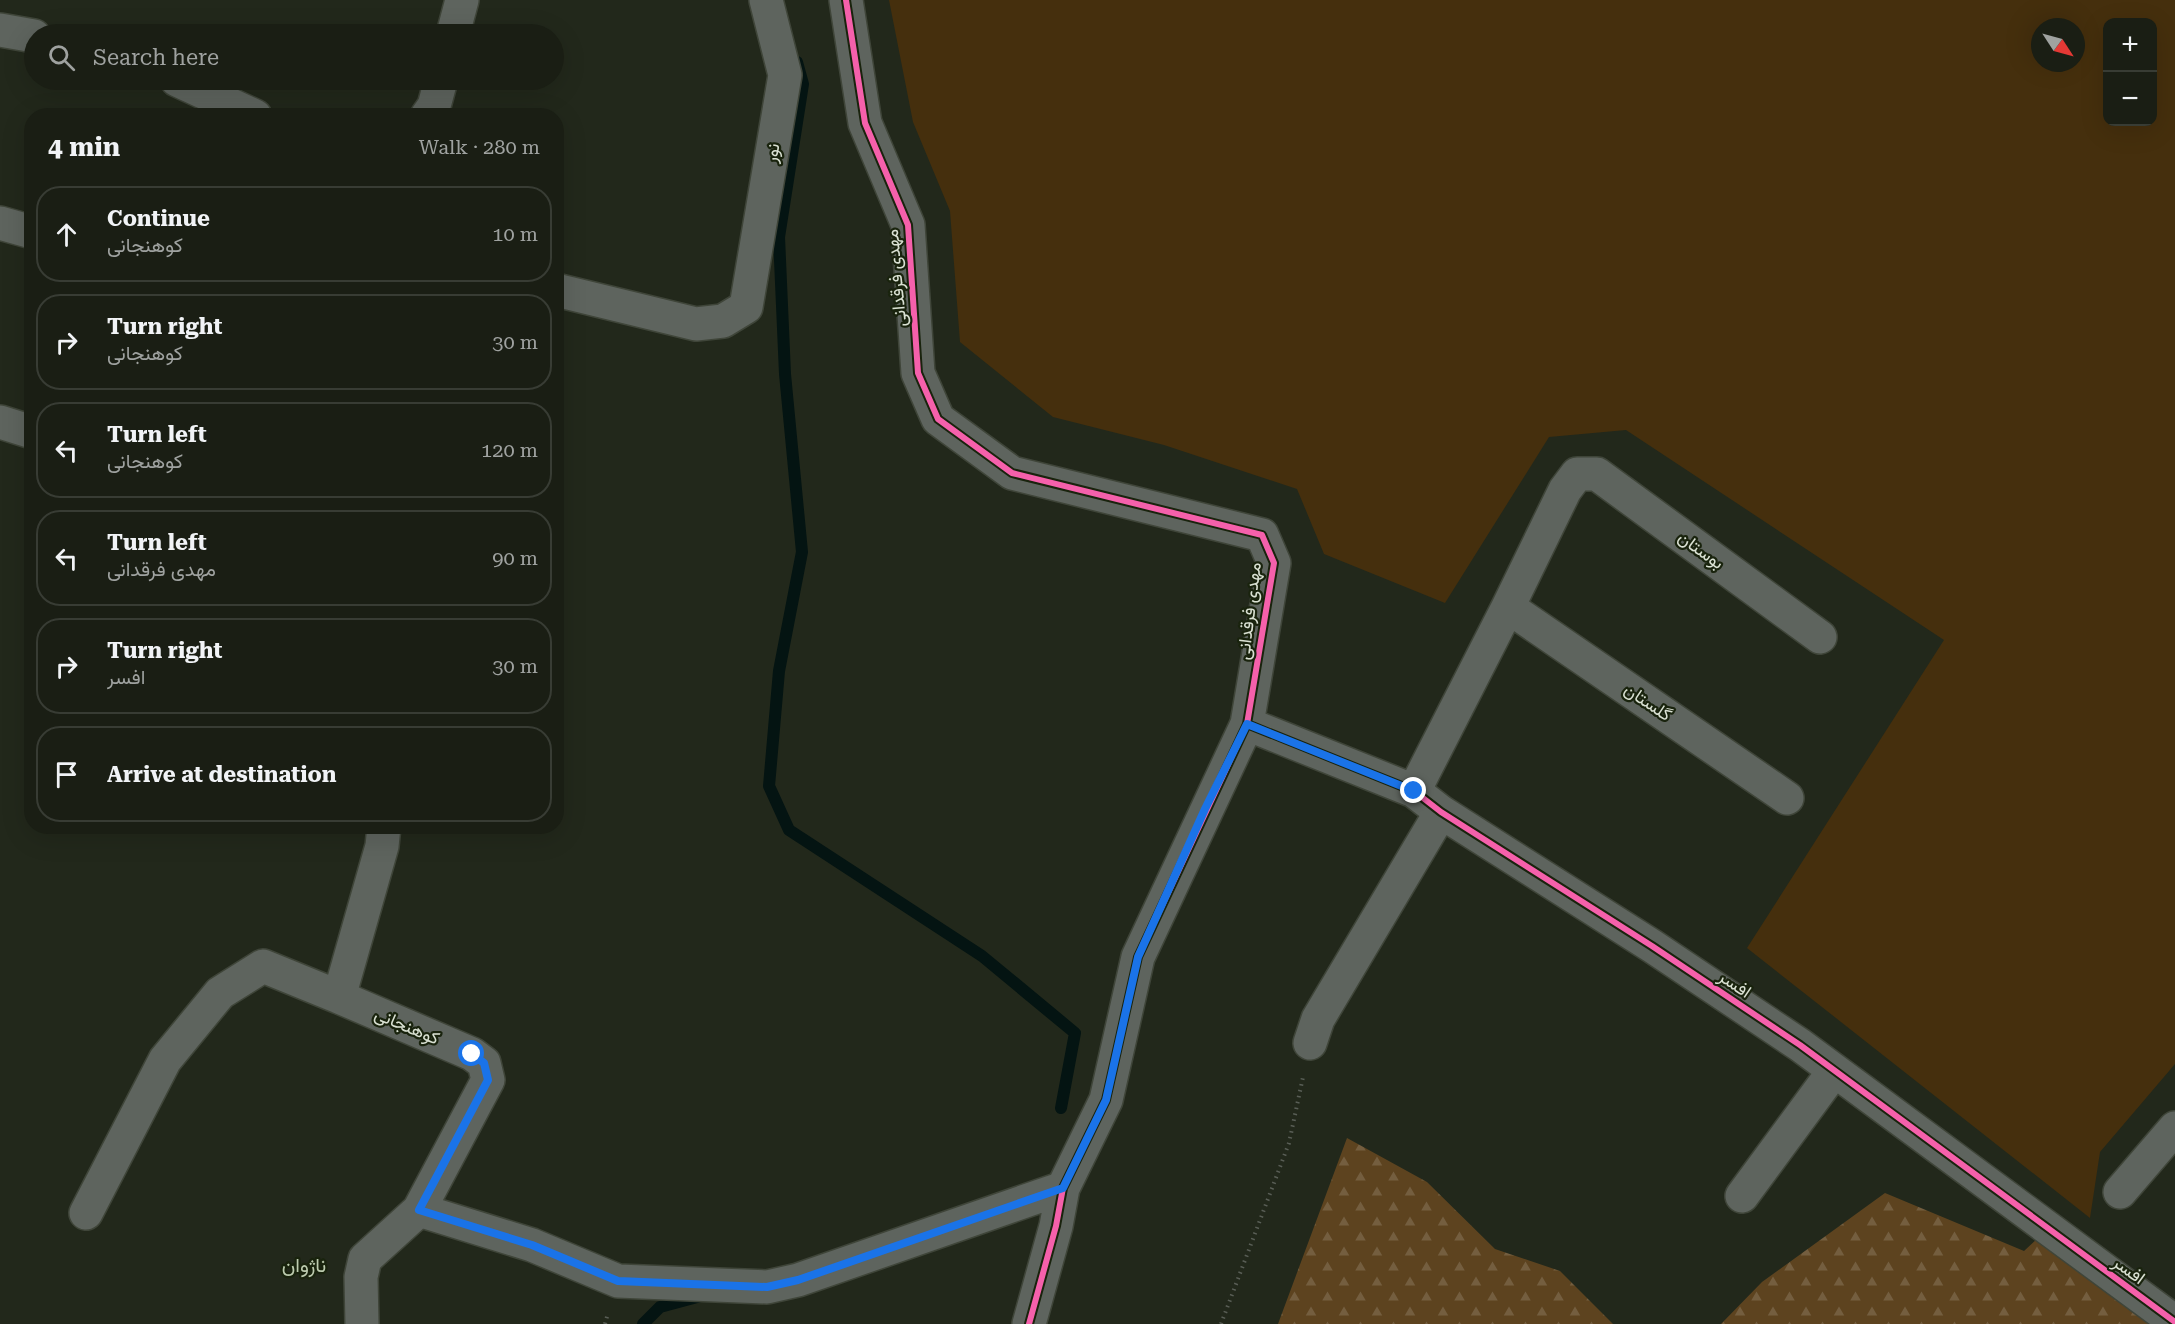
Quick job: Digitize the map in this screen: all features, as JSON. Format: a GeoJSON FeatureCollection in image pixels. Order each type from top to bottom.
{"type":"FeatureCollection","features":[{"type":"Feature","properties":{"kind":"street"},"geometry":{"type":"LineString","coordinates":[[456,24],[462,0]]}},
{"type":"Feature","properties":{"kind":"street","name":"نور"},"geometry":{"type":"LineString","coordinates":[[564,292],[696,324],[723,321],[746,307],[785,75],[766,0]]}},
{"type":"Feature","properties":{"kind":"street","name":"مهدی فرقدانی"},"geometry":{"type":"LineString","coordinates":[[846,0],[865,123],[908,225],[918,373],[938,419],[1012,472],[1262,535],[1274,562],[1247,724],[1205,809],[1138,957],[1106,1100],[1063,1188],[1056,1227],[1029,1324]]}},
{"type":"Feature","properties":{"kind":"street"},"geometry":{"type":"LineString","coordinates":[[0,30],[24,34]]}},
{"type":"Feature","properties":{"kind":"street"},"geometry":{"type":"LineString","coordinates":[[199,90],[238,108]]}},
{"type":"Feature","properties":{"kind":"street"},"geometry":{"type":"LineString","coordinates":[[433,108],[438,90]]}},
{"type":"Feature","properties":{"kind":"street"},"geometry":{"type":"LineString","coordinates":[[0,223],[24,230]]}},
{"type":"Feature","properties":{"kind":"street"},"geometry":{"type":"LineString","coordinates":[[0,422],[24,430]]}},
{"type":"Feature","properties":{"kind":"street","name":"بوستان"},"geometry":{"type":"LineString","coordinates":[[1508,607],[1565,490],[1577,474],[1597,474],[1820,637]]}},
{"type":"Feature","properties":{"kind":"street"},"geometry":{"type":"LineString","coordinates":[[1414,791],[1508,607]]}},
{"type":"Feature","properties":{"kind":"street","name":"گلستان"},"geometry":{"type":"LineString","coordinates":[[1508,607],[1787,798]]}},
{"type":"Feature","properties":{"kind":"street","name":"افسر"},"geometry":{"type":"LineString","coordinates":[[1247,724],[1414,791],[1441,812],[1652,946],[1834,1071],[2175,1322]]}},
{"type":"Feature","properties":{"kind":"street"},"geometry":{"type":"LineString","coordinates":[[1310,1043],[1318,1019],[1441,812]]}},
{"type":"Feature","properties":{"kind":"street"},"geometry":{"type":"LineString","coordinates":[[86,1213],[165,1060],[220,993],[263,966],[339,997],[382,846],[383,834]]}},
{"type":"Feature","properties":{"kind":"street","name":"کوهنجانی"},"geometry":{"type":"LineString","coordinates":[[339,997],[472,1054],[484,1063],[488,1080],[419,1210],[365,1259],[361,1277],[362,1324]]}},
{"type":"Feature","properties":{"kind":"street"},"geometry":{"type":"LineString","coordinates":[[1742,1196],[1834,1071]]}},
{"type":"Feature","properties":{"kind":"street"},"geometry":{"type":"LineString","coordinates":[[2120,1192],[2175,1128]]}},
{"type":"Feature","properties":{"kind":"street"},"geometry":{"type":"LineString","coordinates":[[419,1210],[532,1245],[618,1281],[767,1287],[798,1280],[1063,1188]]}},
{"type":"Feature","properties":{"kind":"path"},"geometry":{"type":"LineString","coordinates":[[1221,1324],[1288,1143],[1310,1043]]}},
{"type":"Feature","properties":{"kind":"green space"},"geometry":{"type":"Polygon","coordinates":[[[1347,1138],[1427,1182],[1495,1249],[1560,1271],[1613,1324],[1278,1324],[1347,1138]]]}},
{"type":"Feature","properties":{"kind":"green space"},"geometry":{"type":"Polygon","coordinates":[[[1885,1193],[2024,1251],[2037,1239],[2155,1324],[1721,1324],[1762,1282],[1885,1193]]]}},
{"type":"Feature","properties":{"kind":"shaded area"},"geometry":{"type":"Polygon","coordinates":[[[889,0],[2175,0],[2175,1064],[2100,1152],[2090,1218],[1747,948],[1944,640],[1626,430],[1549,437],[1445,603],[1324,554],[1297,489],[1164,445],[1053,417],[960,342],[950,211],[913,122],[889,0]]]}},
{"type":"Feature","properties":{"kind":"waterway"},"geometry":{"type":"LineString","coordinates":[[797,62],[803,84],[779,237],[785,374],[802,552],[779,671],[769,786],[789,830],[982,956],[1075,1033],[1061,1108]]}},
{"type":"Feature","properties":{"kind":"waterway"},"geometry":{"type":"LineString","coordinates":[[643,1324],[660,1307],[701,1296]]}},
{"type":"Feature","properties":{"kind":"cycle path"},"geometry":{"type":"LineString","coordinates":[[846,0],[865,123],[908,225],[918,373],[938,419],[1012,473],[1262,535],[1274,563],[1247,724],[1138,957],[1106,1100],[1063,1188],[1056,1226],[1029,1324]]}},
{"type":"Feature","properties":{"kind":"cycle path"},"geometry":{"type":"LineString","coordinates":[[1247,724],[1414,791],[1441,812],[1652,946],[1800,1045],[2175,1322]]}},
{"type":"Feature","properties":{"kind":"district","name":"ناژوان"},"geometry":{"type":"Point","coordinates":[304,1265]}},
{"type":"Feature","properties":{"kind":"route"},"geometry":{"type":"LineString","coordinates":[[472,1054],[484,1063],[488,1080],[419,1210],[532,1245],[618,1281],[701,1287],[767,1287],[798,1280],[1063,1188],[1106,1100],[1138,957],[1205,809],[1247,724],[1414,791]]}}]}
